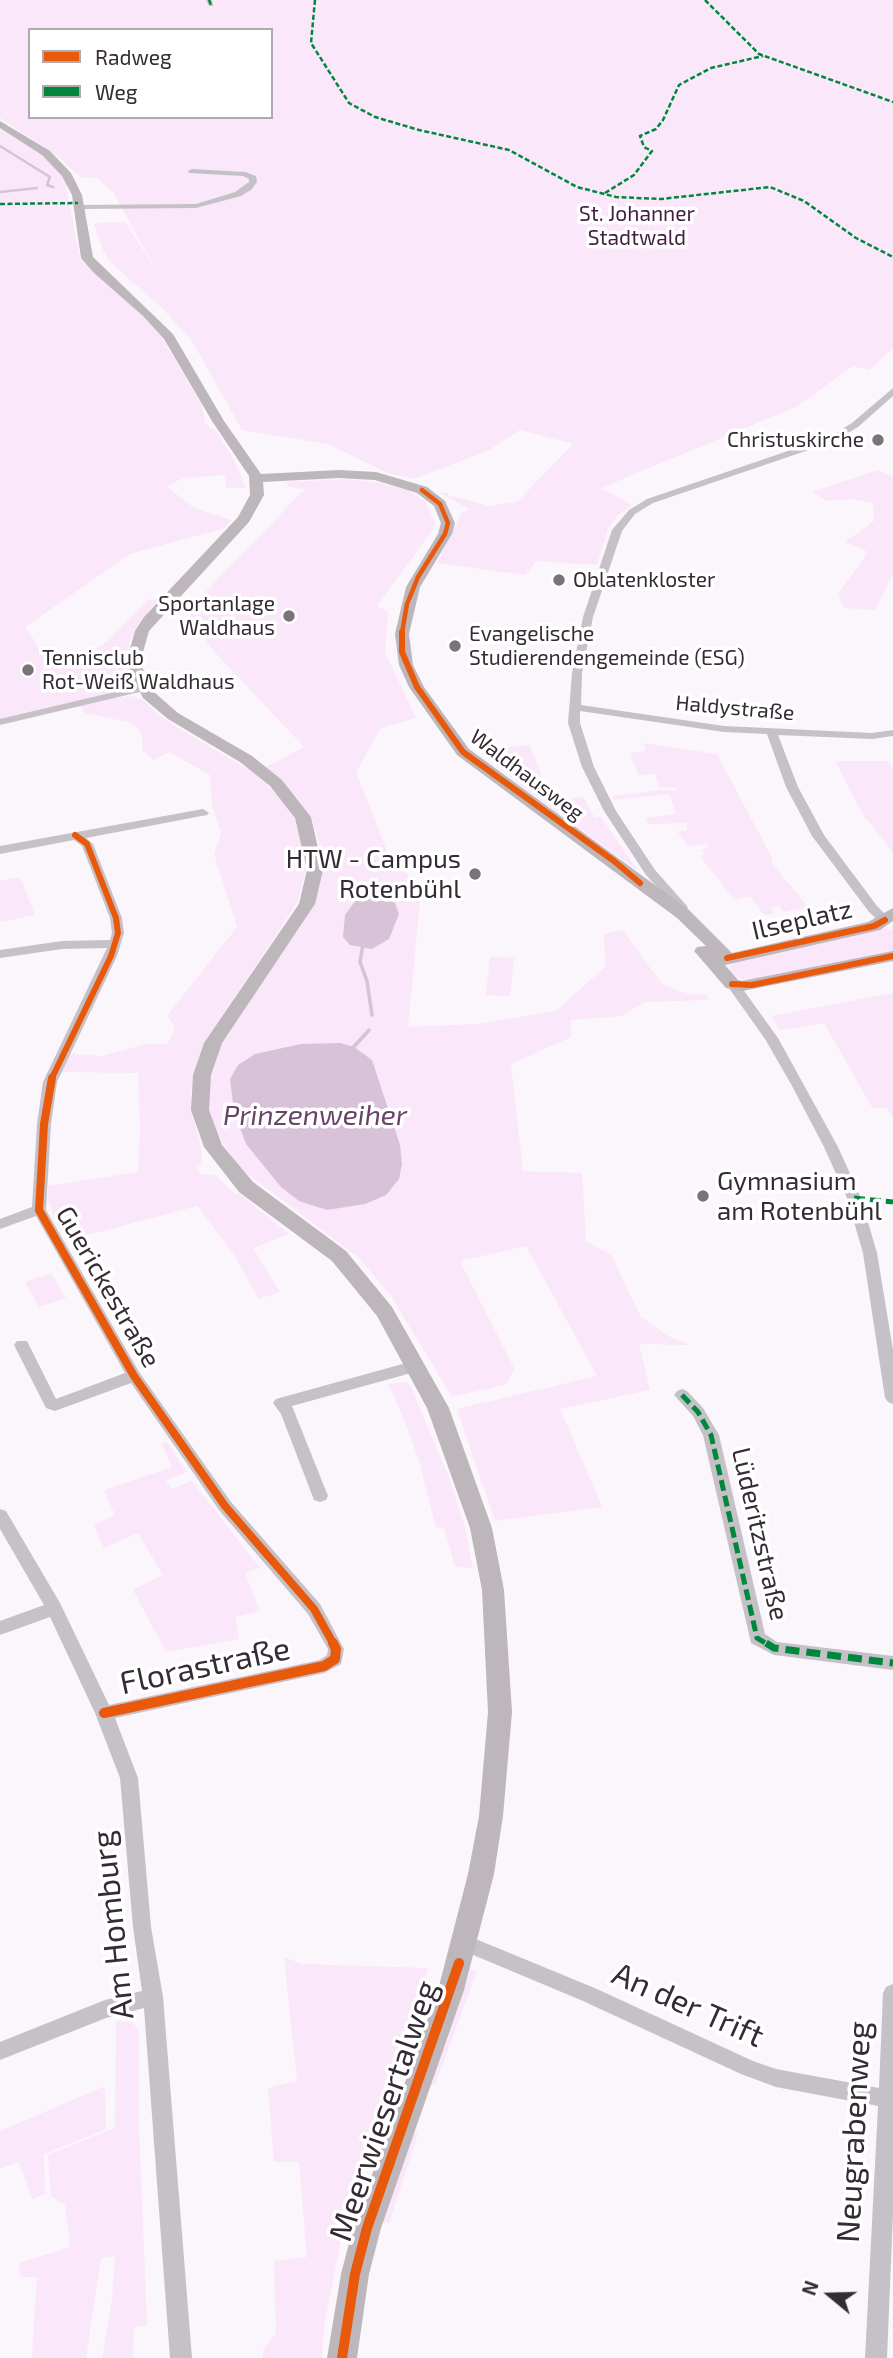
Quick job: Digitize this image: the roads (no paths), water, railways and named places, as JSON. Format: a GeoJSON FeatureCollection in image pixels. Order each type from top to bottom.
{"type":"FeatureCollection","features":[{"type":"Feature","properties":{"kind":"main road"},"geometry":{"type":"LineString","coordinates":[[0,124],[46,153],[61,168],[77,194],[87,258],[169,337],[218,421],[257,478],[257,495],[244,519],[159,608],[142,631],[136,669],[144,688]]}},
{"type":"Feature","properties":{"kind":"main road","name":"Waldhausweg"},"geometry":{"type":"LineString","coordinates":[[257,478],[338,474],[376,476],[422,490],[440,504],[448,523],[445,534],[413,587],[402,634],[406,666],[417,687],[463,752],[645,877]]}},
{"type":"Feature","properties":{"kind":"main road","name":"Meerwiesertalweg"},"geometry":{"type":"LineString","coordinates":[[144,688],[173,716],[246,759],[276,783],[303,817],[313,850],[315,870],[307,904],[229,1016],[206,1059],[200,1093],[205,1130],[221,1160],[246,1187],[320,1241],[356,1275],[385,1312],[417,1366],[438,1408],[481,1528],[496,1622],[500,1712],[487,1844],[466,1943],[439,2028],[367,2228],[355,2274],[342,2358]]}},
{"type":"Feature","properties":{"kind":"main road"},"geometry":{"type":"LineString","coordinates":[[645,877],[720,960],[732,984]]}},
{"type":"Feature","properties":{"kind":"main road"},"geometry":{"type":"LineString","coordinates":[[645,877],[720,960]]}},
{"type":"Feature","properties":{"kind":"main road","name":"Ilseplatz"},"geometry":{"type":"LineString","coordinates":[[720,960],[874,926],[890,919]]}},
{"type":"Feature","properties":{"kind":"main road","name":"Ilseplatz"},"geometry":{"type":"LineString","coordinates":[[732,984],[752,985],[893,956]]}},
{"type":"Feature","properties":{"kind":"street"},"geometry":{"type":"LineString","coordinates":[[79,207],[196,206],[238,194],[253,182],[253,178],[246,174],[192,171]]}},
{"type":"Feature","properties":{"kind":"street"},"geometry":{"type":"LineString","coordinates":[[645,877],[601,795],[579,743],[574,723],[577,673],[588,617],[617,530],[625,519],[640,507],[658,498],[832,439],[855,425],[893,391]]}},
{"type":"Feature","properties":{"kind":"street"},"geometry":{"type":"LineString","coordinates":[[0,722],[144,688]]}},
{"type":"Feature","properties":{"kind":"street","name":"Haldystraße"},"geometry":{"type":"LineString","coordinates":[[574,707],[703,727],[772,733],[872,736],[893,733]]}},
{"type":"Feature","properties":{"kind":"street"},"geometry":{"type":"LineString","coordinates":[[772,733],[792,787],[818,836],[873,909],[890,919]]}},
{"type":"Feature","properties":{"kind":"street"},"geometry":{"type":"LineString","coordinates":[[0,849],[203,813]]}},
{"type":"Feature","properties":{"kind":"street"},"geometry":{"type":"LineString","coordinates":[[0,954],[62,945],[116,944],[116,918],[87,844],[75,835]]}},
{"type":"Feature","properties":{"kind":"street","name":"Guerickestraße"},"geometry":{"type":"LineString","coordinates":[[116,944],[50,1082],[44,1124],[39,1210],[134,1376],[225,1506],[314,1609],[332,1638]]}},
{"type":"Feature","properties":{"kind":"street"},"geometry":{"type":"LineString","coordinates":[[732,984],[771,1038],[798,1084],[854,1198],[870,1253],[893,1398]]}},
{"type":"Feature","properties":{"kind":"street"},"geometry":{"type":"LineString","coordinates":[[0,1224],[39,1210]]}},
{"type":"Feature","properties":{"kind":"street","name":"Guerickestraße"},"geometry":{"type":"LineString","coordinates":[[22,1345],[49,1402],[55,1405],[134,1376]]}},
{"type":"Feature","properties":{"kind":"street"},"geometry":{"type":"LineString","coordinates":[[320,1496],[288,1412],[281,1403],[417,1366]]}},
{"type":"Feature","properties":{"kind":"street","name":"Lüderitzstraße"},"geometry":{"type":"LineString","coordinates":[[682,1395],[698,1412],[711,1435],[757,1638],[774,1648],[893,1663]]}},
{"type":"Feature","properties":{"kind":"street","name":"Am Homburg"},"geometry":{"type":"LineString","coordinates":[[0,1515],[54,1608],[104,1713],[129,1778],[142,1927],[153,1997],[181,2358]]}},
{"type":"Feature","properties":{"kind":"street"},"geometry":{"type":"LineString","coordinates":[[0,1628],[54,1608]]}},
{"type":"Feature","properties":{"kind":"street","name":"Florastraße"},"geometry":{"type":"LineString","coordinates":[[104,1713],[324,1666],[335,1659],[336,1649],[332,1638]]}},
{"type":"Feature","properties":{"kind":"street","name":"An der Trift"},"geometry":{"type":"LineString","coordinates":[[466,1943],[748,2068],[788,2081],[890,2099]]}},
{"type":"Feature","properties":{"kind":"street","name":"Neugrabenweg"},"geometry":{"type":"LineString","coordinates":[[876,2358],[893,1993]]}},
{"type":"Feature","properties":{"kind":"street"},"geometry":{"type":"LineString","coordinates":[[0,2051],[105,2009],[153,1997]]}},
{"type":"Feature","properties":{"kind":"water"},"geometry":{"type":"Polygon","coordinates":[[[366,897],[395,903],[399,914],[389,939],[372,949],[350,945],[343,937],[345,915],[356,900],[366,897]]]}},
{"type":"Feature","properties":{"kind":"water","name":"Prinzenweiher"},"geometry":{"type":"Polygon","coordinates":[[[340,1043],[354,1047],[372,1060],[400,1145],[402,1164],[399,1179],[386,1195],[365,1204],[327,1210],[299,1201],[281,1187],[246,1144],[234,1111],[230,1079],[238,1065],[255,1054],[301,1044],[340,1043]]]}},
{"type":"Feature","properties":{"kind":"waterway"},"geometry":{"type":"LineString","coordinates":[[0,146],[50,177],[47,185],[53,187]]}},
{"type":"Feature","properties":{"kind":"waterway"},"geometry":{"type":"LineString","coordinates":[[0,192],[37,188]]}},
{"type":"Feature","properties":{"kind":"waterway"},"geometry":{"type":"LineString","coordinates":[[346,885],[366,897],[366,901]]}},
{"type":"Feature","properties":{"kind":"waterway"},"geometry":{"type":"LineString","coordinates":[[363,944],[360,962],[367,981],[372,1015]]}},
{"type":"Feature","properties":{"kind":"waterway"},"geometry":{"type":"LineString","coordinates":[[351,1050],[369,1030]]}},
{"type":"Feature","properties":{"kind":"place","name":"Christuskirche"},"geometry":{"type":"Point","coordinates":[878,440]}},
{"type":"Feature","properties":{"kind":"place","name":"Oblatenkloster"},"geometry":{"type":"Point","coordinates":[559,580]}},
{"type":"Feature","properties":{"kind":"place","name":"Sportanlage Waldhaus"},"geometry":{"type":"Point","coordinates":[289,616]}},
{"type":"Feature","properties":{"kind":"place","name":"Evangelische Studierendengemeinde (ESG)"},"geometry":{"type":"Point","coordinates":[455,646]}},
{"type":"Feature","properties":{"kind":"place","name":"Tennisclub Rot-Weiß Waldhaus"},"geometry":{"type":"Point","coordinates":[28,670]}},
{"type":"Feature","properties":{"kind":"place","name":"HTW - Campus Rotenbühl"},"geometry":{"type":"Point","coordinates":[475,874]}},
{"type":"Feature","properties":{"kind":"place","name":"Gymnasium am Rotenbühl"},"geometry":{"type":"Point","coordinates":[703,1196]}},
{"type":"Feature","properties":{"kind":"park label","name":"St. Johanner Stadtwald"},"geometry":{"type":"Point","coordinates":[637,226]}}]}
